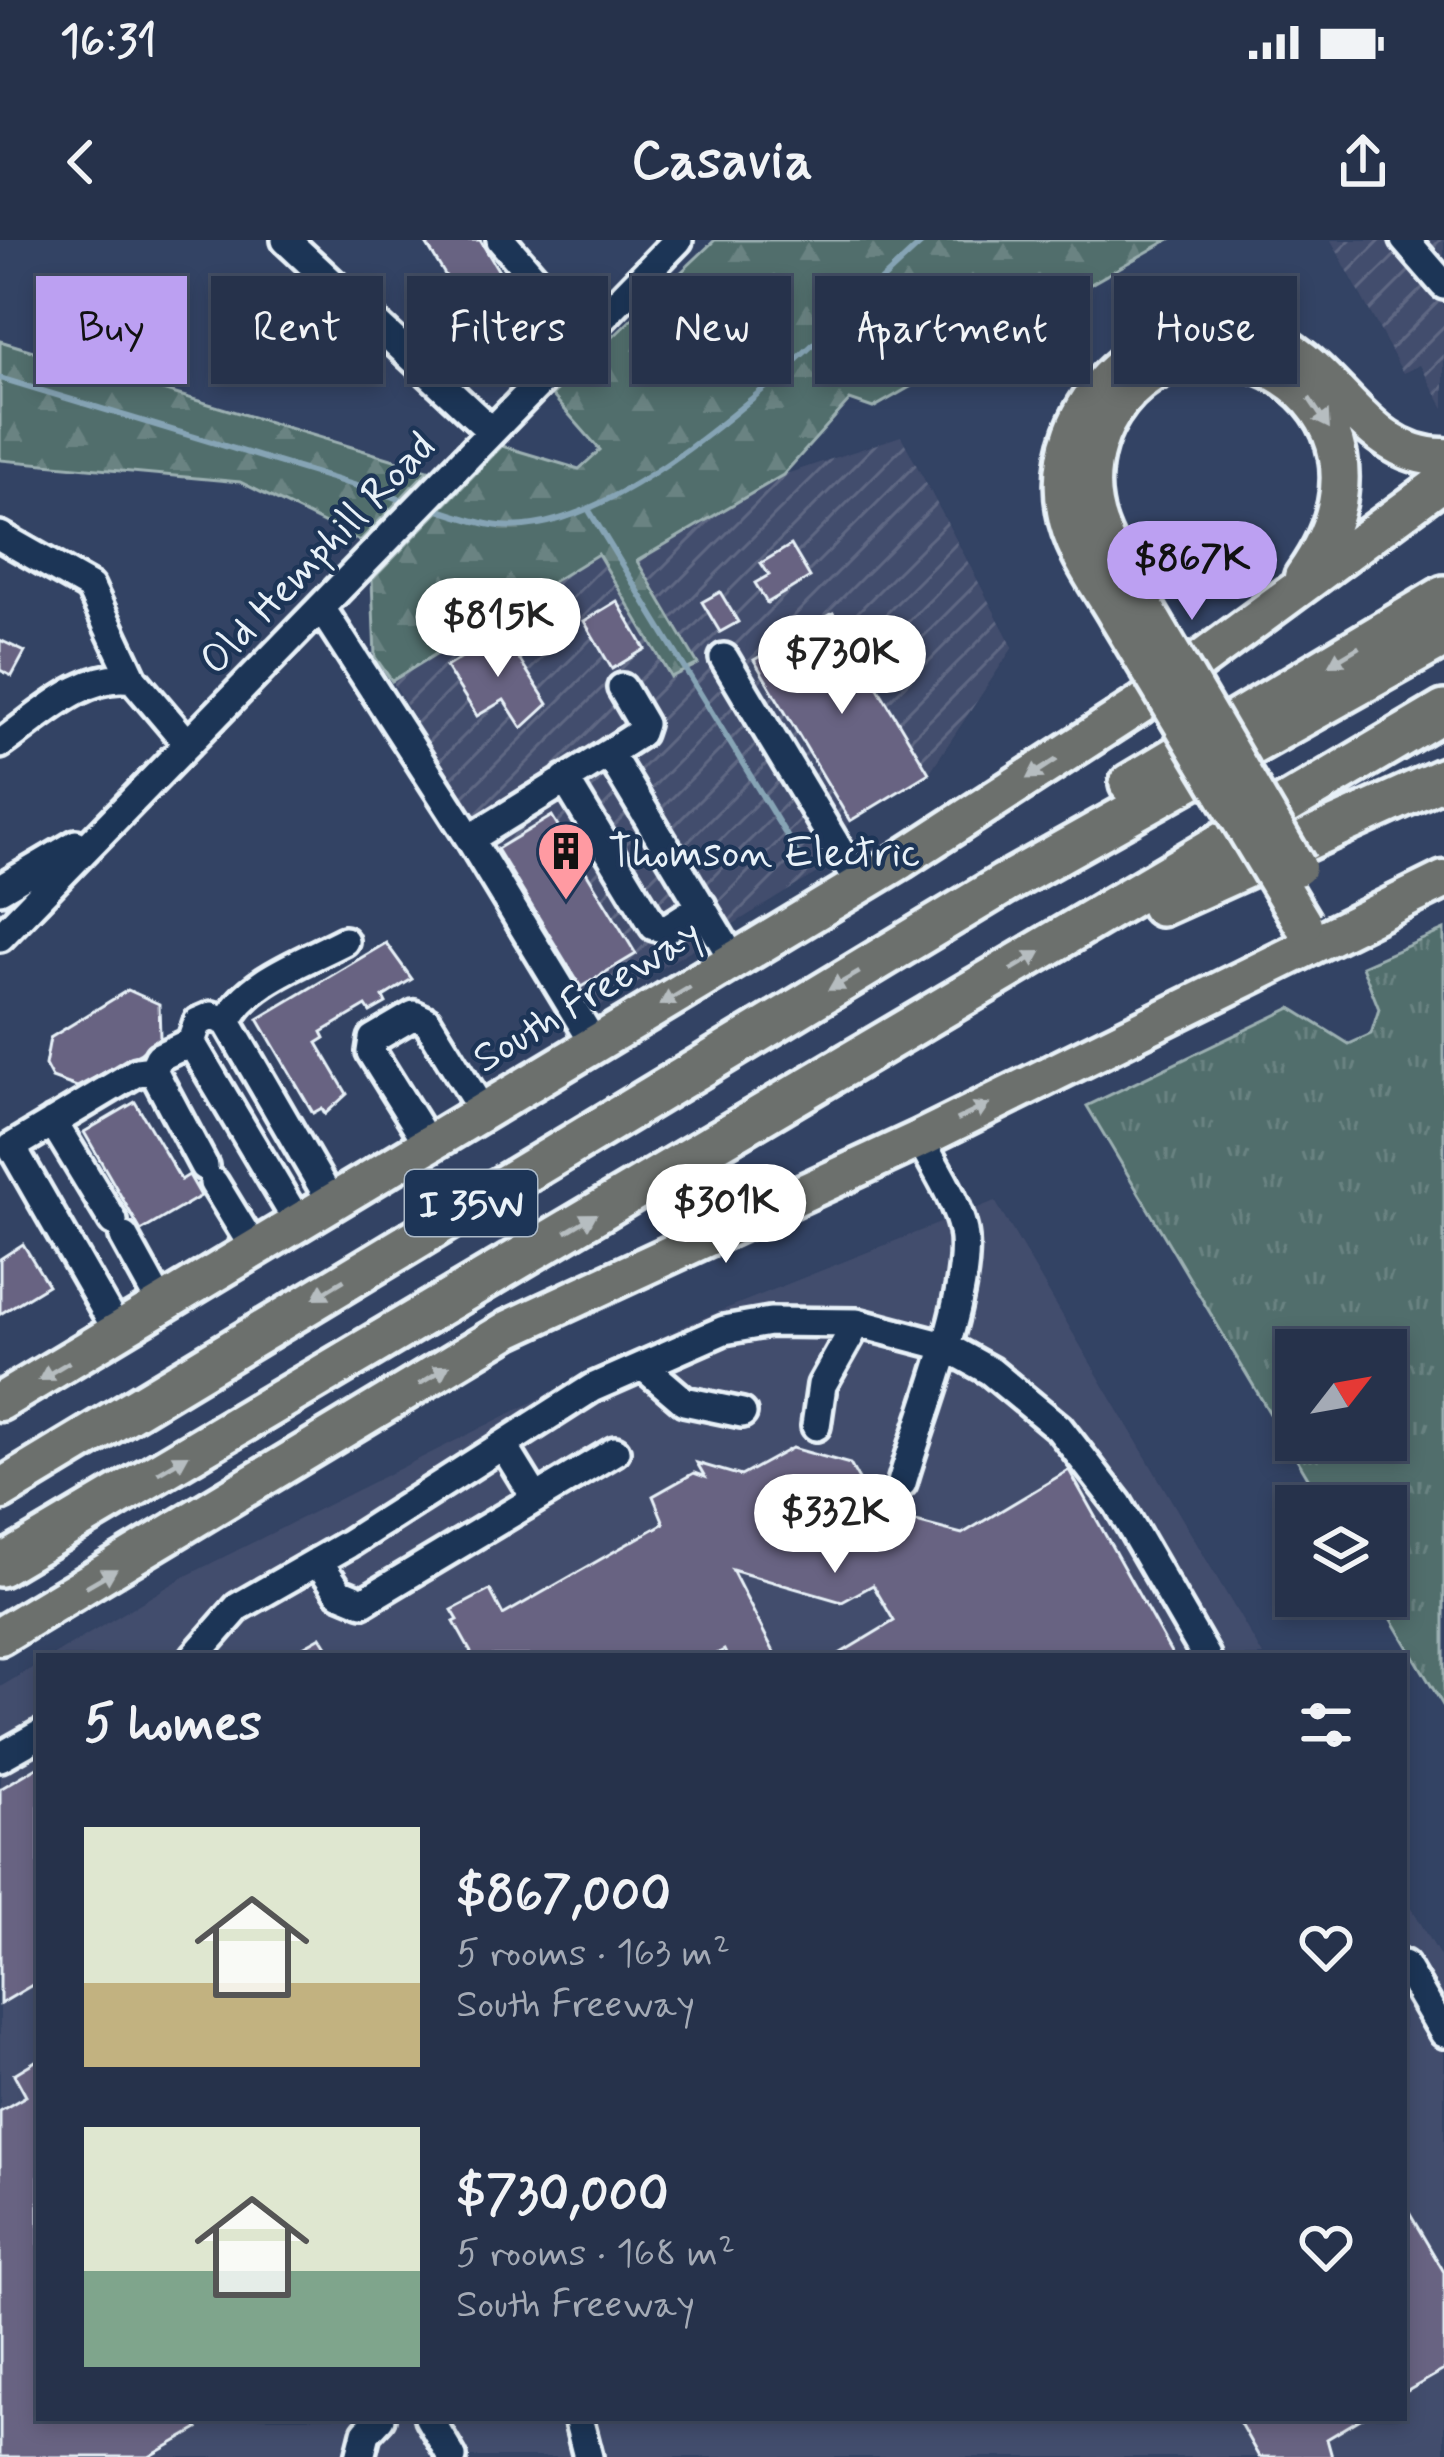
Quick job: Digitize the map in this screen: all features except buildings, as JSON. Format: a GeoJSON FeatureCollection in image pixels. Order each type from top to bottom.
{"type":"FeatureCollection","features":[{"type":"Feature","properties":{"kind":"highway"},"geometry":{"type":"LineString","coordinates":[[1004,884],[1028,845],[1444,596]]}},
{"type":"Feature","properties":{"kind":"highway","name":"I 35W"},"geometry":{"type":"LineString","coordinates":[[0,1490],[1004,884],[1444,637]]}},
{"type":"Feature","properties":{"kind":"highway","name":"I 35W"},"geometry":{"type":"LineString","coordinates":[[0,1566],[1444,711]]}},
{"type":"Feature","properties":{"kind":"highway"},"geometry":{"type":"LineString","coordinates":[[1086,925],[1139,916],[1444,778]]}},
{"type":"Feature","properties":{"kind":"main road"},"geometry":{"type":"LineString","coordinates":[[1319,928],[1130,610],[1072,535],[1064,478],[1071,437],[1086,405],[1112,373],[1145,349],[1208,330],[1272,340],[1320,369],[1384,438],[1422,455],[1444,457]]}},
{"type":"Feature","properties":{"kind":"main road"},"geometry":{"type":"LineString","coordinates":[[1130,610],[1096,520],[1091,491],[1096,447],[1118,404],[1139,383],[1184,361],[1222,357],[1256,363],[1286,377],[1314,403],[1334,438],[1341,476],[1338,514],[1325,545],[1286,600]]}},
{"type":"Feature","properties":{"kind":"main road","name":"South Freeway"},"geometry":{"type":"LineString","coordinates":[[0,1402],[860,885],[1140,705],[1444,482]]}},
{"type":"Feature","properties":{"kind":"main road"},"geometry":{"type":"LineString","coordinates":[[0,1636],[509,1329],[920,1139],[1319,928],[1444,880]]}},
{"type":"Feature","properties":{"kind":"street"},"geometry":{"type":"LineString","coordinates":[[286,240],[491,431]]}},
{"type":"Feature","properties":{"kind":"street"},"geometry":{"type":"LineString","coordinates":[[501,240],[532,276]]}},
{"type":"Feature","properties":{"kind":"street","name":"Old Hemphill Road"},"geometry":{"type":"LineString","coordinates":[[608,311],[678,240]]}},
{"type":"Feature","properties":{"kind":"street"},"geometry":{"type":"LineString","coordinates":[[1405,240],[1444,285]]}},
{"type":"Feature","properties":{"kind":"street","name":"Old Hemphill Road"},"geometry":{"type":"LineString","coordinates":[[0,937],[537,384]]}},
{"type":"Feature","properties":{"kind":"street"},"geometry":{"type":"LineString","coordinates":[[0,536],[89,587],[133,679],[188,744]]}},
{"type":"Feature","properties":{"kind":"street"},"geometry":{"type":"LineString","coordinates":[[321,608],[596,1045]]}},
{"type":"Feature","properties":{"kind":"street"},"geometry":{"type":"LineString","coordinates":[[724,658],[860,885]]}},
{"type":"Feature","properties":{"kind":"street"},"geometry":{"type":"LineString","coordinates":[[0,744],[91,682],[115,676],[133,679]]}},
{"type":"Feature","properties":{"kind":"street"},"geometry":{"type":"LineString","coordinates":[[470,839],[640,734],[643,724],[622,688]]}},
{"type":"Feature","properties":{"kind":"street"},"geometry":{"type":"LineString","coordinates":[[609,753],[734,961]]}},
{"type":"Feature","properties":{"kind":"street"},"geometry":{"type":"LineString","coordinates":[[565,779],[654,926],[666,929],[702,907]]}},
{"type":"Feature","properties":{"kind":"street","name":"Old Hemphill Road"},"geometry":{"type":"LineString","coordinates":[[0,889],[116,819]]}},
{"type":"Feature","properties":{"kind":"street"},"geometry":{"type":"LineString","coordinates":[[226,1022],[234,1007],[268,981],[344,940]]}},
{"type":"Feature","properties":{"kind":"street"},"geometry":{"type":"LineString","coordinates":[[429,1145],[370,1052],[373,1039],[413,1015],[427,1021],[483,1112]]}},
{"type":"Feature","properties":{"kind":"street"},"geometry":{"type":"LineString","coordinates":[[153,1070],[159,1057],[190,1042],[198,1022],[212,1016],[226,1022],[332,1204]]}},
{"type":"Feature","properties":{"kind":"street"},"geometry":{"type":"LineString","coordinates":[[190,1042],[299,1223]]}},
{"type":"Feature","properties":{"kind":"street"},"geometry":{"type":"LineString","coordinates":[[118,1332],[12,1147],[137,1072],[153,1070]]}},
{"type":"Feature","properties":{"kind":"street"},"geometry":{"type":"LineString","coordinates":[[153,1070],[255,1250]]}},
{"type":"Feature","properties":{"kind":"street"},"geometry":{"type":"LineString","coordinates":[[53,1122],[162,1306]]}},
{"type":"Feature","properties":{"kind":"street"},"geometry":{"type":"LineString","coordinates":[[902,1483],[945,1346],[964,1237],[957,1209],[920,1139]]}},
{"type":"Feature","properties":{"kind":"street"},"geometry":{"type":"LineString","coordinates":[[198,1653],[238,1607],[592,1388],[724,1330],[770,1322],[857,1323],[945,1346],[990,1371],[1060,1428],[1118,1504],[1205,1653]]}},
{"type":"Feature","properties":{"kind":"street"},"geometry":{"type":"LineString","coordinates":[[816,1426],[823,1385],[857,1323]]}},
{"type":"Feature","properties":{"kind":"street"},"geometry":{"type":"LineString","coordinates":[[644,1366],[684,1402],[742,1413]]}},
{"type":"Feature","properties":{"kind":"street"},"geometry":{"type":"LineString","coordinates":[[503,1445],[535,1497]]}},
{"type":"Feature","properties":{"kind":"street"},"geometry":{"type":"LineString","coordinates":[[318,1561],[339,1592],[363,1602],[615,1451]]}},
{"type":"Feature","properties":{"kind":"street"},"geometry":{"type":"LineString","coordinates":[[0,1757],[36,1737]]}},
{"type":"Feature","properties":{"kind":"street"},"geometry":{"type":"LineString","coordinates":[[1407,1970],[1444,2032]]}},
{"type":"Feature","properties":{"kind":"street"},"geometry":{"type":"LineString","coordinates":[[360,2457],[366,2433],[377,2421]]}},
{"type":"Feature","properties":{"kind":"street"},"geometry":{"type":"LineString","coordinates":[[431,2421],[452,2457]]}},
{"type":"Feature","properties":{"kind":"street"},"geometry":{"type":"LineString","coordinates":[[579,2421],[588,2457]]}},
{"type":"Feature","properties":{"kind":"shaded area"},"geometry":{"type":"Polygon","coordinates":[[[1331,240],[1444,240],[1444,408],[1420,365],[1403,373],[1331,240]]]}},
{"type":"Feature","properties":{"kind":"shaded area"},"geometry":{"type":"Polygon","coordinates":[[[901,436],[1013,647],[929,773],[850,821],[820,871],[590,1012],[392,681],[598,553],[671,676],[697,663],[636,561],[783,475],[901,436]]]}},
{"type":"Feature","properties":{"kind":"shaded area"},"geometry":{"type":"Polygon","coordinates":[[[995,1201],[1261,1653],[57,1653],[184,1577],[688,1324],[995,1201]]]}},
{"type":"Feature","properties":{"kind":"shaded area"},"geometry":{"type":"Polygon","coordinates":[[[36,1666],[36,2421],[1407,2421],[1407,1900],[1444,1963],[1444,2457],[0,2457],[0,1687],[36,1666]]]}},
{"type":"Feature","properties":{"kind":"green space"},"geometry":{"type":"Polygon","coordinates":[[[715,240],[1168,240],[1090,284],[1090,276],[815,276],[815,384],[915,384],[873,408],[850,400],[783,475],[637,561],[698,664],[671,677],[598,554],[392,681],[375,657],[372,580],[502,446],[579,469],[600,450],[552,395],[564,384],[608,384],[608,342],[632,319],[632,384],[791,384],[791,276],[677,276],[715,240]]]}},
{"type":"Feature","properties":{"kind":"green space"},"geometry":{"type":"Polygon","coordinates":[[[0,341],[36,352],[36,384],[143,384],[428,470],[360,541],[240,482],[0,460],[0,341]]]}},
{"type":"Feature","properties":{"kind":"green space"},"geometry":{"type":"Polygon","coordinates":[[[1444,930],[1444,1707],[1390,1617],[1407,1617],[1407,1485],[1313,1485],[1298,1461],[1407,1461],[1407,1329],[1275,1329],[1275,1422],[1087,1106],[1291,1008],[1349,1044],[1371,1034],[1379,1009],[1362,966],[1444,930]]]}},
{"type":"Feature","properties":{"kind":"waterway"},"geometry":{"type":"LineString","coordinates":[[428,507],[500,526],[552,521],[608,499],[667,464],[726,420],[925,240]]}},
{"type":"Feature","properties":{"kind":"waterway"},"geometry":{"type":"LineString","coordinates":[[0,378],[410,502]]}},
{"type":"Feature","properties":{"kind":"waterway"},"geometry":{"type":"LineString","coordinates":[[590,512],[799,856]]}},
{"type":"Feature","properties":{"kind":"place","name":"Thomson Electric"},"geometry":{"type":"Point","coordinates":[566,902]}}]}
